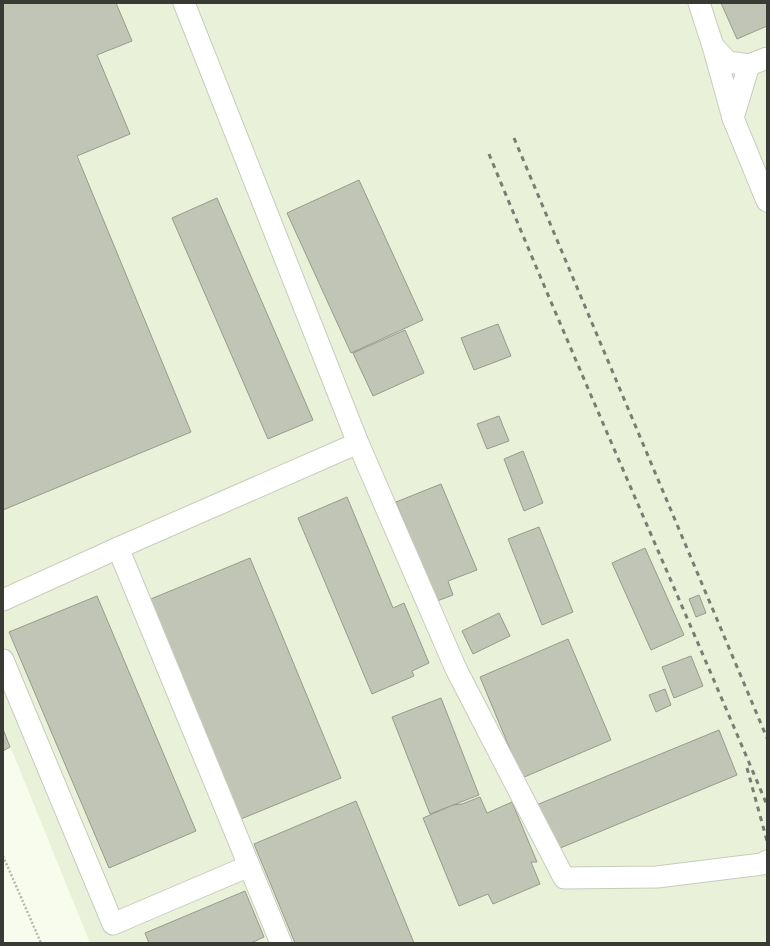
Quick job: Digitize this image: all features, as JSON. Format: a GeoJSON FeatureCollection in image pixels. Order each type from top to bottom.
{"type":"FeatureCollection","features":[{"type":"Feature","properties":{"kind":"lane"},"geometry":{"type":"LineString","coordinates":[[184,3],[358,443],[456,669],[564,878],[657,876],[765,868]]}},
{"type":"Feature","properties":{"kind":"lane"},"geometry":{"type":"LineString","coordinates":[[699,3],[713,46],[733,118],[767,201]]}},
{"type":"Feature","properties":{"kind":"lane"},"geometry":{"type":"LineString","coordinates":[[713,46],[728,62],[758,61],[733,118]]}},
{"type":"Feature","properties":{"kind":"lane"},"geometry":{"type":"LineString","coordinates":[[3,600],[358,443]]}},
{"type":"Feature","properties":{"kind":"lane"},"geometry":{"type":"LineString","coordinates":[[118,548],[281,943]]}},
{"type":"Feature","properties":{"kind":"lane"},"geometry":{"type":"LineString","coordinates":[[3,660],[113,924],[249,866]]}},
{"type":"Feature","properties":{"kind":"path"},"geometry":{"type":"LineString","coordinates":[[3,856],[41,943]]}},
{"type":"Feature","properties":{"kind":"shaded area"},"geometry":{"type":"Polygon","coordinates":[[[3,3],[767,3],[767,943],[90,943],[11,748],[3,751],[3,3]]]}},
{"type":"Feature","properties":{"kind":"building"},"geometry":{"type":"Polygon","coordinates":[[[3,3],[116,3],[132,41],[97,55],[130,134],[77,156],[191,432],[3,510],[3,3]]]}},
{"type":"Feature","properties":{"kind":"building"},"geometry":{"type":"Polygon","coordinates":[[[721,3],[767,3],[767,26],[737,39],[721,3]]]}},
{"type":"Feature","properties":{"kind":"building"},"geometry":{"type":"Polygon","coordinates":[[[359,180],[423,320],[351,353],[287,213],[359,180]]]}},
{"type":"Feature","properties":{"kind":"building"},"geometry":{"type":"Polygon","coordinates":[[[217,198],[313,420],[268,439],[172,218],[217,198]]]}},
{"type":"Feature","properties":{"kind":"building"},"geometry":{"type":"Polygon","coordinates":[[[498,324],[511,356],[474,370],[461,338],[498,324]]]}},
{"type":"Feature","properties":{"kind":"building"},"geometry":{"type":"Polygon","coordinates":[[[405,330],[424,373],[373,396],[353,353],[405,330]]]}},
{"type":"Feature","properties":{"kind":"building"},"geometry":{"type":"Polygon","coordinates":[[[499,416],[509,441],[487,449],[477,424],[499,416]]]}},
{"type":"Feature","properties":{"kind":"building"},"geometry":{"type":"Polygon","coordinates":[[[523,451],[543,503],[524,511],[504,459],[523,451]]]}},
{"type":"Feature","properties":{"kind":"building"},"geometry":{"type":"Polygon","coordinates":[[[441,484],[477,570],[448,581],[453,595],[437,601],[396,502],[441,484]]]}},
{"type":"Feature","properties":{"kind":"building"},"geometry":{"type":"Polygon","coordinates":[[[347,497],[393,608],[404,603],[429,663],[412,671],[414,676],[372,694],[298,518],[347,497]]]}},
{"type":"Feature","properties":{"kind":"building"},"geometry":{"type":"Polygon","coordinates":[[[539,527],[573,612],[542,625],[508,539],[539,527]]]}},
{"type":"Feature","properties":{"kind":"building"},"geometry":{"type":"Polygon","coordinates":[[[645,548],[684,635],[651,650],[612,563],[645,548]]]}},
{"type":"Feature","properties":{"kind":"building"},"geometry":{"type":"Polygon","coordinates":[[[250,558],[341,778],[236,821],[146,601],[250,558]]]}},
{"type":"Feature","properties":{"kind":"building"},"geometry":{"type":"Polygon","coordinates":[[[699,595],[706,613],[696,617],[689,599],[699,595]]]}},
{"type":"Feature","properties":{"kind":"building"},"geometry":{"type":"Polygon","coordinates":[[[97,596],[196,831],[109,868],[9,632],[97,596]]]}},
{"type":"Feature","properties":{"kind":"building"},"geometry":{"type":"Polygon","coordinates":[[[499,613],[510,636],[473,654],[462,631],[499,613]]]}},
{"type":"Feature","properties":{"kind":"building"},"geometry":{"type":"Polygon","coordinates":[[[568,639],[611,740],[522,778],[480,677],[568,639]]]}},
{"type":"Feature","properties":{"kind":"building"},"geometry":{"type":"Polygon","coordinates":[[[691,656],[703,686],[674,698],[662,667],[691,656]]]}},
{"type":"Feature","properties":{"kind":"building"},"geometry":{"type":"Polygon","coordinates":[[[665,689],[671,705],[656,712],[649,695],[665,689]]]}},
{"type":"Feature","properties":{"kind":"building"},"geometry":{"type":"Polygon","coordinates":[[[441,698],[479,795],[430,814],[392,717],[441,698]]]}},
{"type":"Feature","properties":{"kind":"building"},"geometry":{"type":"Polygon","coordinates":[[[3,729],[10,747],[3,751],[3,729]]]}},
{"type":"Feature","properties":{"kind":"building"},"geometry":{"type":"Polygon","coordinates":[[[719,730],[737,775],[553,851],[534,806],[719,730]]]}},
{"type":"Feature","properties":{"kind":"building"},"geometry":{"type":"Polygon","coordinates":[[[480,797],[487,813],[512,802],[537,862],[531,862],[540,884],[493,904],[488,894],[459,906],[423,818],[453,805],[462,804],[480,797]]]}},
{"type":"Feature","properties":{"kind":"building"},"geometry":{"type":"Polygon","coordinates":[[[356,801],[414,943],[295,943],[254,844],[356,801]]]}},
{"type":"Feature","properties":{"kind":"building"},"geometry":{"type":"Polygon","coordinates":[[[245,891],[264,937],[251,943],[149,943],[145,933],[245,891]]]}},
{"type":"Feature","properties":{"kind":"railway"},"geometry":{"type":"LineString","coordinates":[[514,138],[767,738]]}},
{"type":"Feature","properties":{"kind":"railway"},"geometry":{"type":"LineString","coordinates":[[489,154],[557,317],[767,805]]}},
{"type":"Feature","properties":{"kind":"railway"},"geometry":{"type":"LineString","coordinates":[[747,768],[767,841]]}}]}
